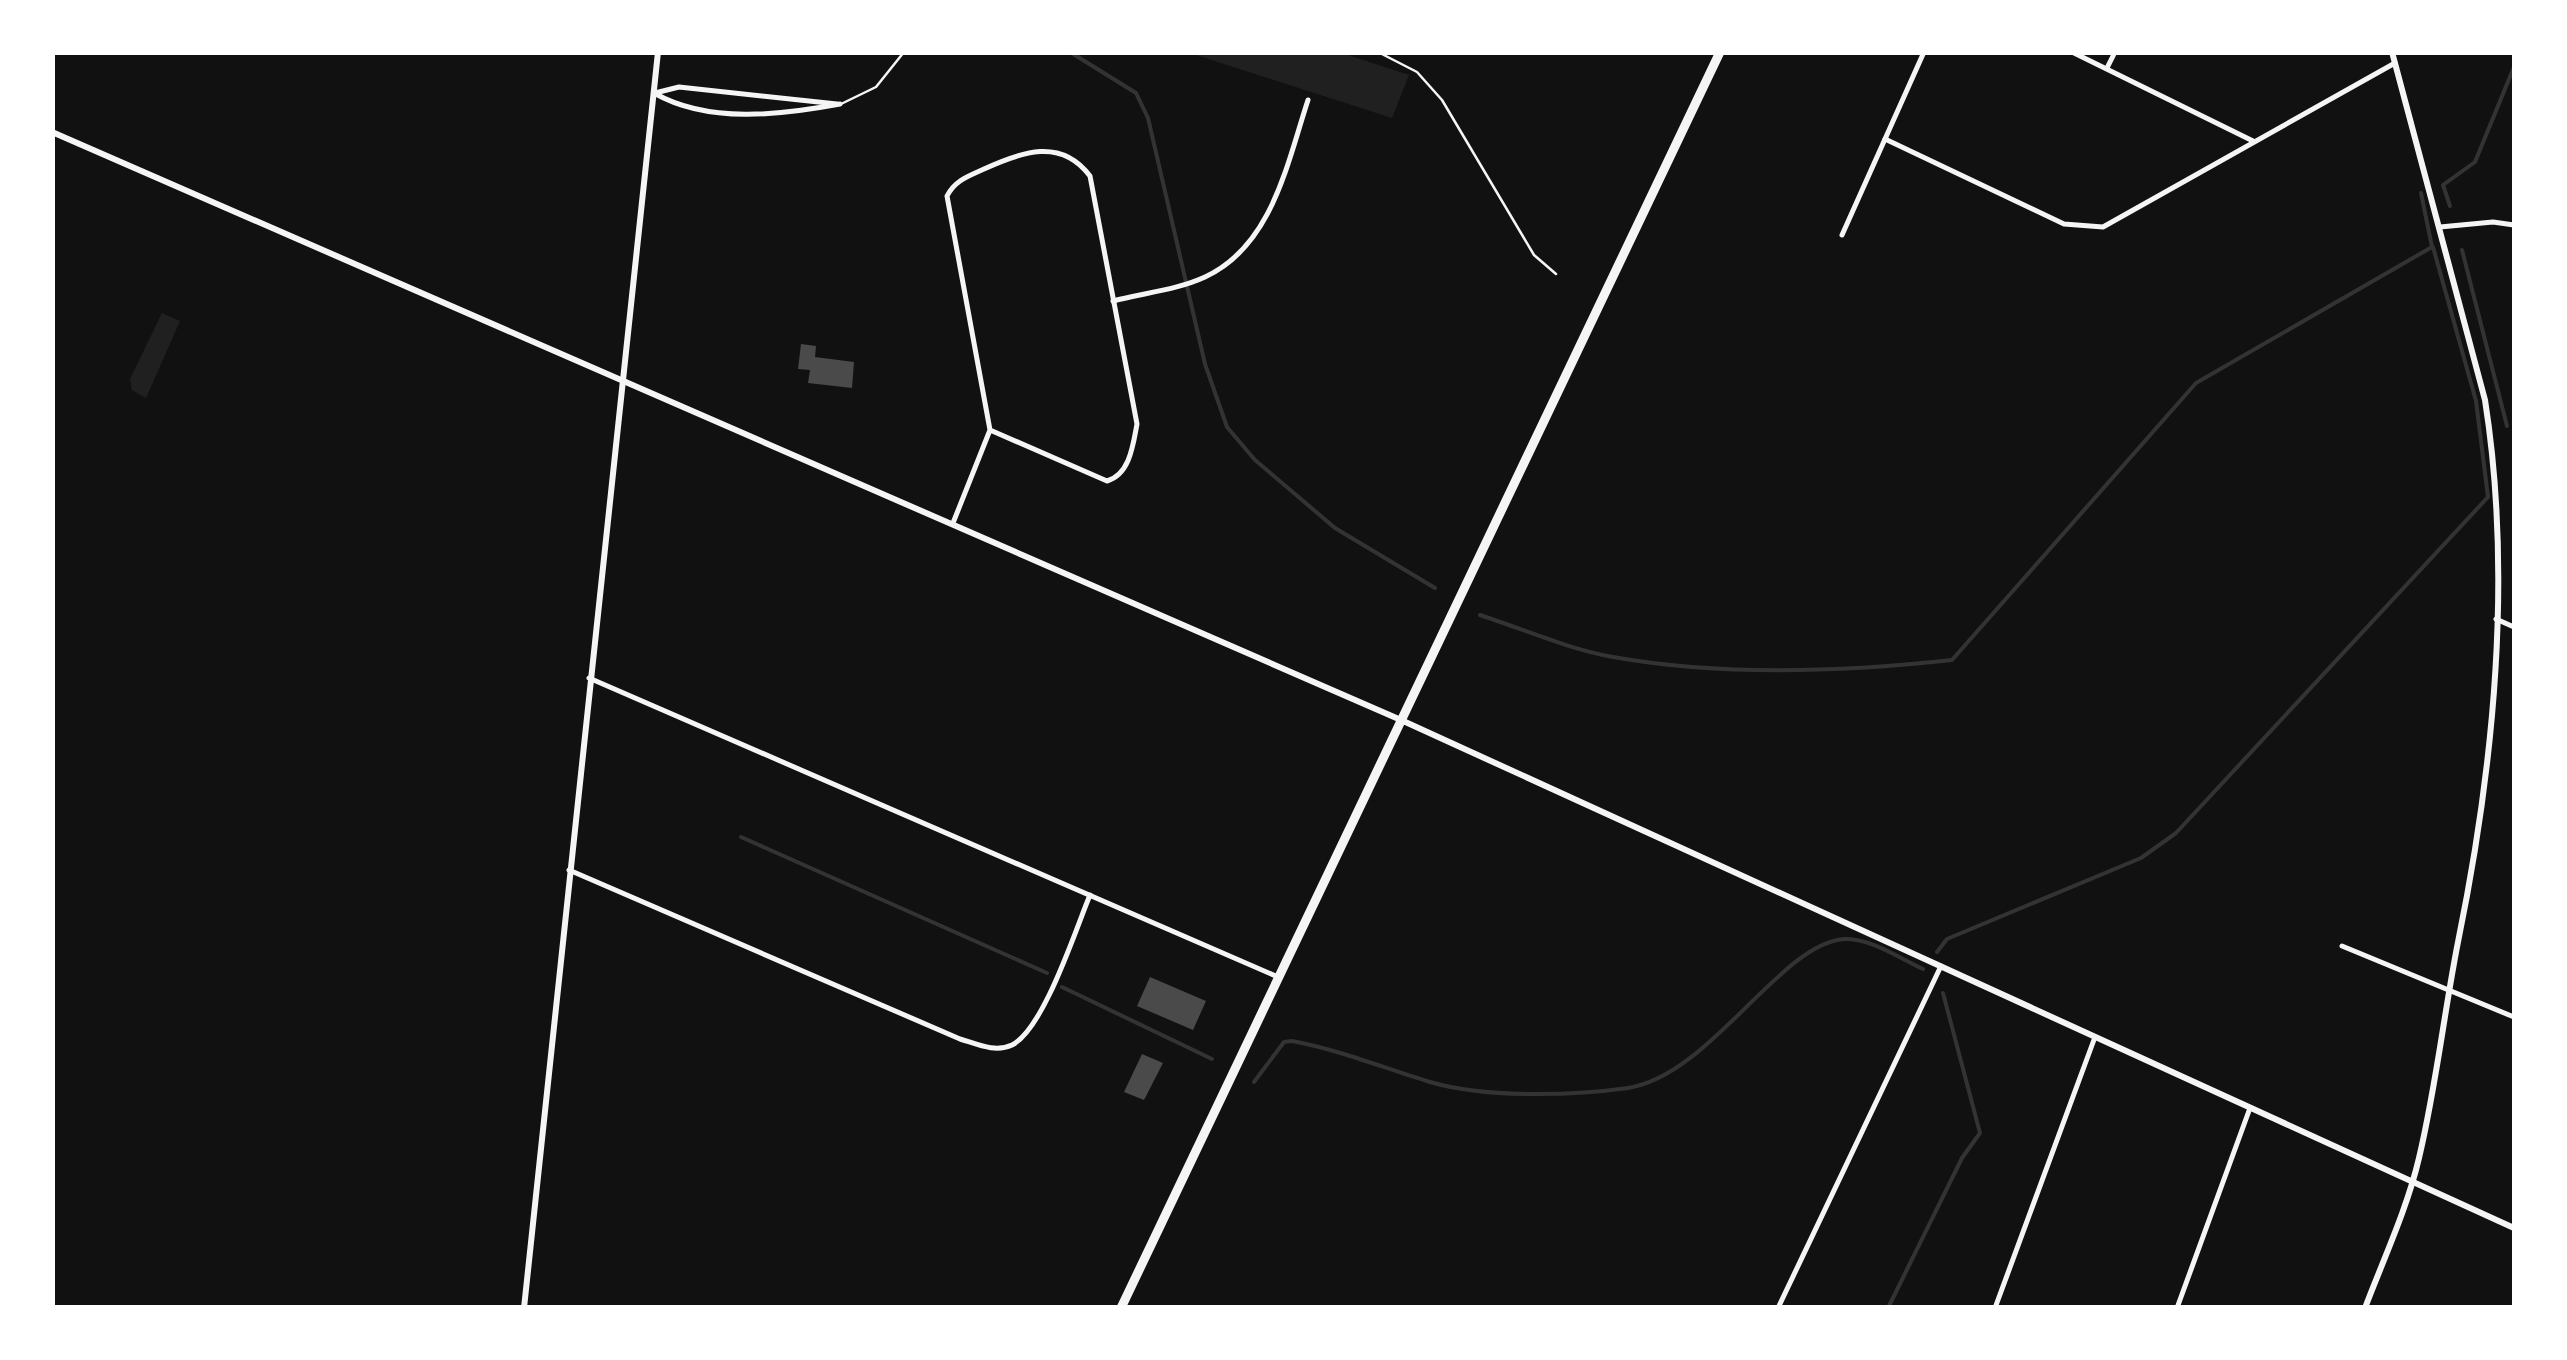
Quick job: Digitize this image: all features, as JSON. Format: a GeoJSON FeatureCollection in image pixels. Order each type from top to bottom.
{"type":"FeatureCollection","features":[{"type":"Feature","properties":{"kind":"highway"},"geometry":{"type":"LineString","coordinates":[[1121,1308],[1720,52]]}},
{"type":"Feature","properties":{"kind":"street"},"geometry":{"type":"LineString","coordinates":[[524,1308],[658,52]]}},
{"type":"Feature","properties":{"kind":"street"},"geometry":{"type":"LineString","coordinates":[[1842,235],[1924,52]]}},
{"type":"Feature","properties":{"kind":"street"},"geometry":{"type":"LineString","coordinates":[[2072,52],[2253,141]]}},
{"type":"Feature","properties":{"kind":"street"},"geometry":{"type":"LineString","coordinates":[[2107,68],[2115,52]]}},
{"type":"Feature","properties":{"kind":"street"},"geometry":{"type":"LineString","coordinates":[[2366,1308],[2412,1181],[2484,798],[2499,554],[2493,452],[2473,349],[2392,52]]}},
{"type":"Feature","properties":{"kind":"street"},"geometry":{"type":"LineString","coordinates":[[1885,139],[2064,224],[2090,228],[2138,210],[2395,62]]}},
{"type":"Feature","properties":{"kind":"street"},"geometry":{"type":"LineString","coordinates":[[654,93],[678,87],[840,104]]}},
{"type":"Feature","properties":{"kind":"street"},"geometry":{"type":"LineString","coordinates":[[654,93],[676,105],[739,114],[840,104]]}},
{"type":"Feature","properties":{"kind":"street"},"geometry":{"type":"LineString","coordinates":[[1114,300],[1195,281],[1229,264],[1256,233],[1281,181],[1308,100]]}},
{"type":"Feature","properties":{"kind":"street"},"geometry":{"type":"LineString","coordinates":[[52,132],[1401,720],[2514,1228]]}},
{"type":"Feature","properties":{"kind":"street"},"geometry":{"type":"LineString","coordinates":[[953,523],[990,430],[946,207],[950,190],[959,181],[1026,150],[1072,158],[1090,176],[1137,424],[1134,445],[1117,478],[1107,481],[990,430]]}},
{"type":"Feature","properties":{"kind":"street"},"geometry":{"type":"LineString","coordinates":[[2440,227],[2493,222],[2514,226]]}},
{"type":"Feature","properties":{"kind":"street"},"geometry":{"type":"LineString","coordinates":[[2496,619],[2514,627]]}},
{"type":"Feature","properties":{"kind":"street"},"geometry":{"type":"LineString","coordinates":[[589,678],[1278,977]]}},
{"type":"Feature","properties":{"kind":"street"},"geometry":{"type":"LineString","coordinates":[[569,870],[960,1038],[998,1048],[1011,1046],[1031,1027],[1090,894]]}},
{"type":"Feature","properties":{"kind":"street"},"geometry":{"type":"LineString","coordinates":[[2342,946],[2514,1017]]}},
{"type":"Feature","properties":{"kind":"street"},"geometry":{"type":"LineString","coordinates":[[1778,1308],[1942,966]]}},
{"type":"Feature","properties":{"kind":"street"},"geometry":{"type":"LineString","coordinates":[[1995,1308],[2095,1036]]}},
{"type":"Feature","properties":{"kind":"street"},"geometry":{"type":"LineString","coordinates":[[2177,1308],[2250,1108]]}},
{"type":"Feature","properties":{"kind":"lane"},"geometry":{"type":"LineString","coordinates":[[840,104],[876,87],[904,52]]}},
{"type":"Feature","properties":{"kind":"lane"},"geometry":{"type":"LineString","coordinates":[[1378,52],[1426,80],[1534,255],[1556,274]]}},
{"type":"Feature","properties":{"kind":"shaded area"},"geometry":{"type":"Polygon","coordinates":[[[1190,53],[1342,53],[1409,75],[1392,118],[1190,53]]]}},
{"type":"Feature","properties":{"kind":"shaded area"},"geometry":{"type":"Polygon","coordinates":[[[162,313],[180,321],[146,398],[132,390],[130,379],[162,313]]]}},
{"type":"Feature","properties":{"kind":"building"},"geometry":{"type":"Polygon","coordinates":[[[801,344],[816,346],[815,357],[854,362],[852,388],[808,383],[810,370],[798,369],[801,344]]]}},
{"type":"Feature","properties":{"kind":"building"},"geometry":{"type":"Polygon","coordinates":[[[1150,977],[1206,1001],[1193,1030],[1137,1006],[1150,977]]]}},
{"type":"Feature","properties":{"kind":"building"},"geometry":{"type":"Polygon","coordinates":[[[1142,1054],[1163,1063],[1144,1100],[1124,1092],[1142,1054]]]}},
{"type":"Feature","properties":{"kind":"waterway"},"geometry":{"type":"LineString","coordinates":[[1070,52],[1136,93],[1148,118],[1205,364],[1227,427],[1255,460],[1335,528],[1435,588]]}},
{"type":"Feature","properties":{"kind":"waterway"},"geometry":{"type":"LineString","coordinates":[[2450,206],[2443,185],[2475,162],[2514,67]]}},
{"type":"Feature","properties":{"kind":"waterway"},"geometry":{"type":"LineString","coordinates":[[1480,615],[1562,644],[1654,663],[1739,669],[1825,669],[1952,660],[2196,383],[2432,247],[2421,193]]}},
{"type":"Feature","properties":{"kind":"waterway"},"geometry":{"type":"LineString","coordinates":[[1937,952],[1947,939],[2141,858],[2176,833],[2488,497],[2476,401],[2433,247]]}},
{"type":"Feature","properties":{"kind":"waterway"},"geometry":{"type":"LineString","coordinates":[[2462,250],[2507,426]]}},
{"type":"Feature","properties":{"kind":"waterway"},"geometry":{"type":"LineString","coordinates":[[741,837],[1047,973]]}},
{"type":"Feature","properties":{"kind":"waterway"},"geometry":{"type":"LineString","coordinates":[[1254,1082],[1284,1042],[1292,1041],[1430,1082],[1476,1091],[1555,1094],[1628,1088],[1659,1078],[1688,1060],[1770,984],[1821,946],[1845,939],[1865,942],[1923,969]]}},
{"type":"Feature","properties":{"kind":"waterway"},"geometry":{"type":"LineString","coordinates":[[1062,987],[1212,1059]]}},
{"type":"Feature","properties":{"kind":"waterway"},"geometry":{"type":"LineString","coordinates":[[1888,1308],[1962,1158],[1980,1133],[1943,993]]}}]}
